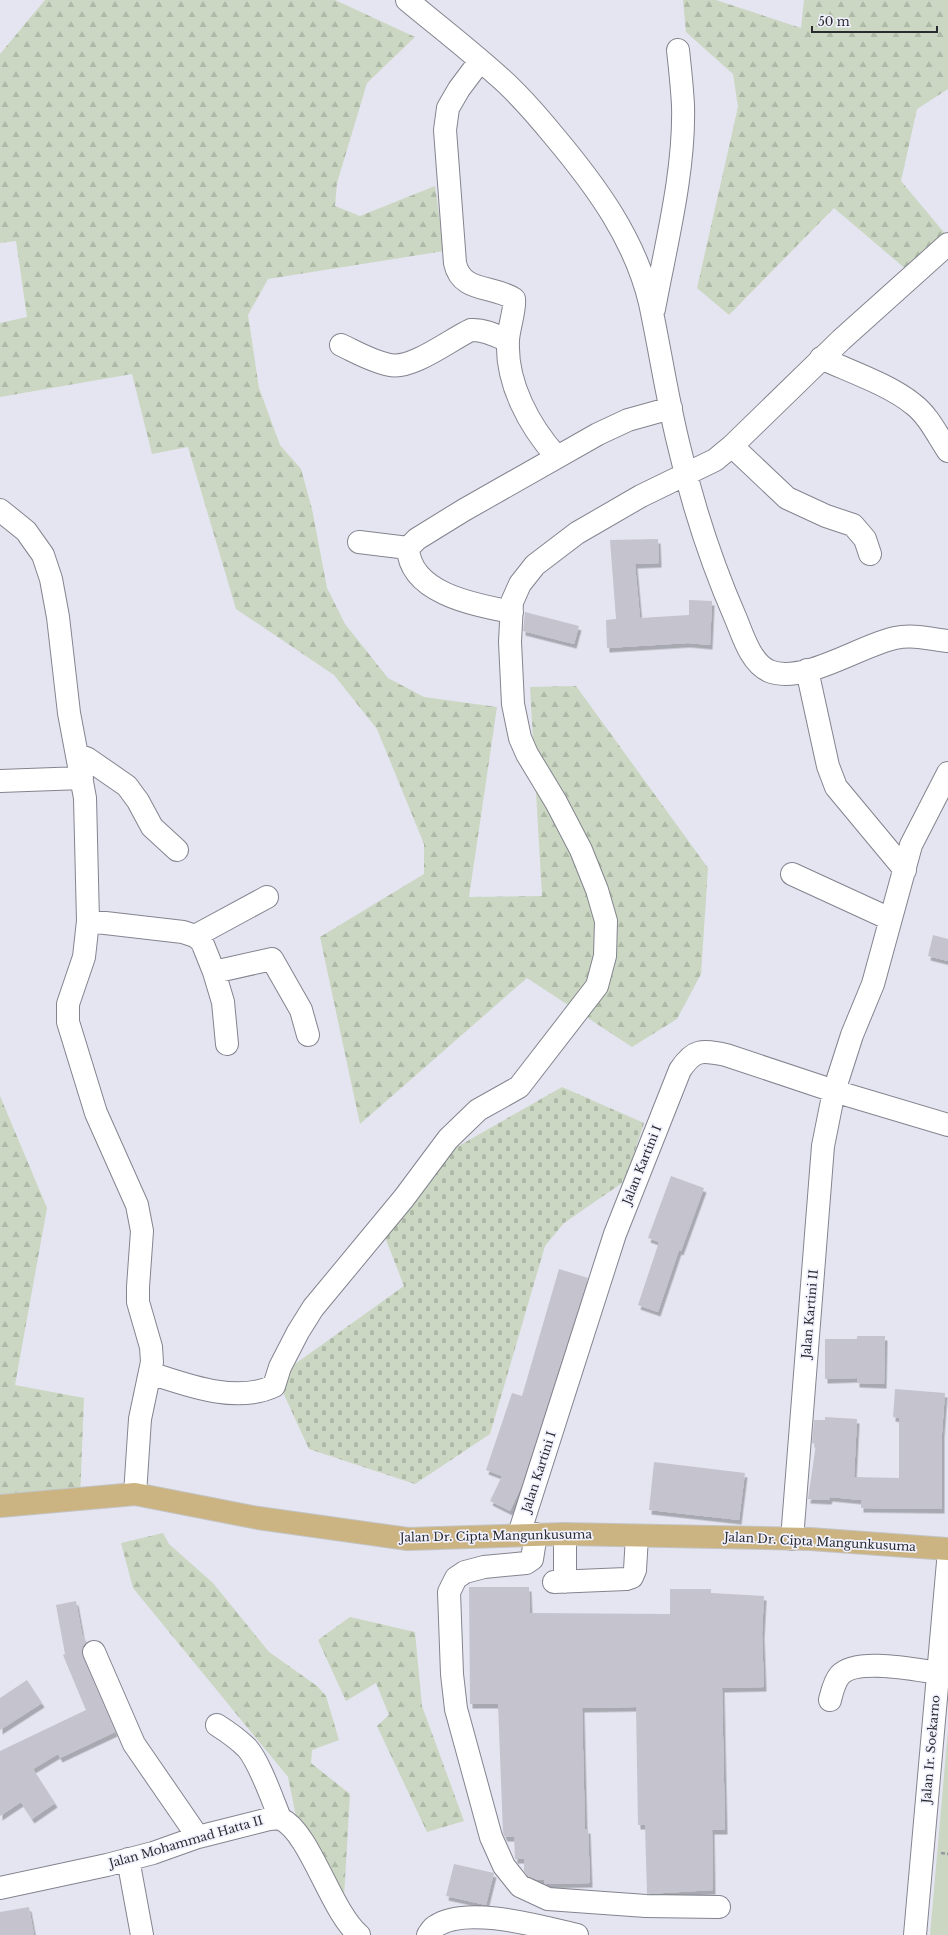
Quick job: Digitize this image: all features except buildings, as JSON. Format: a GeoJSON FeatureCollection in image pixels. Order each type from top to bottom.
{"type":"FeatureCollection","features":[{"type":"Feature","properties":{"kind":"main road","name":"Jalan Dr. Cipta Mangunkusuma"},"geometry":{"type":"LineString","coordinates":[[0,1506],[135,1494],[258,1518],[408,1539],[565,1534],[792,1539],[948,1549]]}},
{"type":"Feature","properties":{"kind":"street"},"geometry":{"type":"LineString","coordinates":[[407,0],[480,60],[526,103],[601,196],[634,252],[642,274],[652,316],[686,475],[720,581],[748,648],[760,665],[769,671],[780,674],[793,674],[838,660],[894,638],[912,636],[948,642]]}},
{"type":"Feature","properties":{"kind":"street"},"geometry":{"type":"LineString","coordinates":[[652,316],[675,201],[682,139],[683,105],[678,50]]}},
{"type":"Feature","properties":{"kind":"street"},"geometry":{"type":"LineString","coordinates":[[480,60],[459,89],[448,108],[445,130],[455,263],[460,277],[467,282],[514,299],[515,305],[512,314],[508,341],[510,368],[516,391],[536,431],[557,457]]}},
{"type":"Feature","properties":{"kind":"street"},"geometry":{"type":"LineString","coordinates":[[150,1373],[201,1390],[228,1393],[263,1391],[274,1386],[280,1367],[312,1308],[394,1210],[448,1140],[478,1110],[519,1086],[597,986],[605,956],[606,921],[597,890],[581,850],[556,802],[527,754],[520,738],[513,704],[510,642],[512,602],[520,584],[535,565],[577,533],[641,496],[715,460],[732,446],[821,358],[948,244]]}},
{"type":"Feature","properties":{"kind":"street"},"geometry":{"type":"LineString","coordinates":[[341,345],[390,366],[399,366],[424,356],[471,330],[476,329],[508,341]]}},
{"type":"Feature","properties":{"kind":"street"},"geometry":{"type":"LineString","coordinates":[[821,358],[892,391],[914,404],[948,451]]}},
{"type":"Feature","properties":{"kind":"street"},"geometry":{"type":"LineString","coordinates":[[512,612],[475,605],[438,591],[422,579],[413,568],[408,555],[408,548],[417,539],[598,434],[628,420],[671,408]]}},
{"type":"Feature","properties":{"kind":"street"},"geometry":{"type":"LineString","coordinates":[[732,446],[787,498],[820,513],[854,525],[865,539],[870,554]]}},
{"type":"Feature","properties":{"kind":"street"},"geometry":{"type":"LineString","coordinates":[[0,510],[26,532],[43,555],[51,579],[58,617],[70,713],[82,778],[87,827],[88,921],[84,957],[68,1004],[68,1022],[96,1113],[137,1205],[142,1231],[138,1302],[151,1347],[152,1362],[140,1419],[135,1494]]}},
{"type":"Feature","properties":{"kind":"street"},"geometry":{"type":"LineString","coordinates":[[359,542],[408,548]]}},
{"type":"Feature","properties":{"kind":"street"},"geometry":{"type":"LineString","coordinates":[[807,670],[828,766],[836,786],[905,870]]}},
{"type":"Feature","properties":{"kind":"street"},"geometry":{"type":"LineString","coordinates":[[78,755],[88,759],[127,786],[138,801],[152,827],[177,850]]}},
{"type":"Feature","properties":{"kind":"street","name":"Jalan Kartini II"},"geometry":{"type":"LineString","coordinates":[[792,1539],[823,1146],[834,1091],[852,1035],[873,984],[911,845],[948,772]]}},
{"type":"Feature","properties":{"kind":"street"},"geometry":{"type":"LineString","coordinates":[[0,781],[82,778]]}},
{"type":"Feature","properties":{"kind":"street"},"geometry":{"type":"LineString","coordinates":[[792,874],[890,919]]}},
{"type":"Feature","properties":{"kind":"street"},"geometry":{"type":"LineString","coordinates":[[195,936],[267,897]]}},
{"type":"Feature","properties":{"kind":"street"},"geometry":{"type":"LineString","coordinates":[[88,921],[183,932],[195,936],[202,942],[214,972],[223,1002],[227,1044]]}},
{"type":"Feature","properties":{"kind":"street"},"geometry":{"type":"LineString","coordinates":[[214,972],[272,959],[302,1010],[308,1035]]}},
{"type":"Feature","properties":{"kind":"street","name":"Jalan Kartini I"},"geometry":{"type":"LineString","coordinates":[[719,1907],[646,1906],[548,1899],[520,1886],[504,1866],[491,1836],[456,1709],[452,1674],[449,1592],[456,1578],[466,1572],[484,1567],[530,1562],[532,1559],[528,1534],[615,1234],[680,1070],[689,1058],[698,1052],[709,1051],[726,1054],[834,1091],[948,1125]]}},
{"type":"Feature","properties":{"kind":"street"},"geometry":{"type":"LineString","coordinates":[[565,1534],[559,1582],[626,1579],[632,1577],[635,1570],[637,1536]]}},
{"type":"Feature","properties":{"kind":"street","name":"Jalan Ir. Soekarno"},"geometry":{"type":"LineString","coordinates":[[915,1935],[941,1679],[948,1562]]}},
{"type":"Feature","properties":{"kind":"street"},"geometry":{"type":"LineString","coordinates":[[94,1652],[134,1744],[198,1837]]}},
{"type":"Feature","properties":{"kind":"street"},"geometry":{"type":"LineString","coordinates":[[830,1700],[836,1681],[840,1674],[853,1667],[868,1666],[941,1679]]}},
{"type":"Feature","properties":{"kind":"street"},"geometry":{"type":"LineString","coordinates":[[217,1725],[234,1736],[248,1749],[262,1776],[280,1818]]}},
{"type":"Feature","properties":{"kind":"street","name":"Jalan Mohammad Hatta II"},"geometry":{"type":"LineString","coordinates":[[0,1888],[128,1860],[198,1837],[269,1819],[280,1818],[289,1825],[301,1840],[343,1914],[359,1935]]}},
{"type":"Feature","properties":{"kind":"street"},"geometry":{"type":"LineString","coordinates":[[128,1860],[142,1935]]}},
{"type":"Feature","properties":{"kind":"street"},"geometry":{"type":"LineString","coordinates":[[428,1935],[435,1926],[456,1919],[474,1917],[524,1923],[577,1935]]}},
{"type":"Feature","properties":{"kind":"green space"},"geometry":{"type":"Polygon","coordinates":[[[45,0],[335,0],[415,37],[367,83],[337,183],[335,206],[360,216],[435,186],[444,251],[268,279],[248,315],[259,388],[280,445],[301,469],[312,509],[327,588],[345,624],[388,678],[424,697],[497,707],[469,897],[542,896],[530,687],[576,686],[708,868],[701,974],[677,1019],[632,1047],[527,978],[360,1124],[320,937],[424,874],[424,844],[377,729],[334,675],[236,609],[188,447],[152,454],[132,374],[0,397],[0,323],[27,317],[16,241],[0,243],[0,54],[45,0]]]}},
{"type":"Feature","properties":{"kind":"green space"},"geometry":{"type":"Polygon","coordinates":[[[683,0],[716,0],[801,28],[804,0],[948,0],[948,89],[917,109],[901,181],[947,236],[908,271],[834,208],[729,315],[697,288],[738,107],[733,74],[686,32],[683,0]]]}},
{"type":"Feature","properties":{"kind":"green space"},"geometry":{"type":"Polygon","coordinates":[[[562,1087],[644,1123],[625,1181],[564,1223],[545,1246],[490,1434],[415,1484],[309,1449],[281,1388],[288,1369],[404,1286],[385,1237],[448,1152],[562,1087]]]}},
{"type":"Feature","properties":{"kind":"green space"},"geometry":{"type":"Polygon","coordinates":[[[0,1096],[47,1208],[15,1385],[84,1398],[80,1499],[0,1506],[0,1096]]]}},
{"type":"Feature","properties":{"kind":"green space"},"geometry":{"type":"Polygon","coordinates":[[[163,1533],[169,1544],[213,1583],[269,1652],[317,1686],[326,1696],[339,1740],[312,1750],[311,1763],[350,1794],[343,1914],[301,1841],[288,1777],[133,1588],[121,1543],[163,1533]]]}},
{"type":"Feature","properties":{"kind":"green space"},"geometry":{"type":"Polygon","coordinates":[[[350,1617],[415,1632],[422,1706],[464,1821],[427,1832],[377,1726],[389,1715],[376,1683],[346,1701],[318,1640],[350,1617]]]}},
{"type":"Feature","properties":{"kind":"green space"},"geometry":{"type":"Polygon","coordinates":[[[948,1730],[948,1935],[930,1935],[948,1730]]]}}]}
